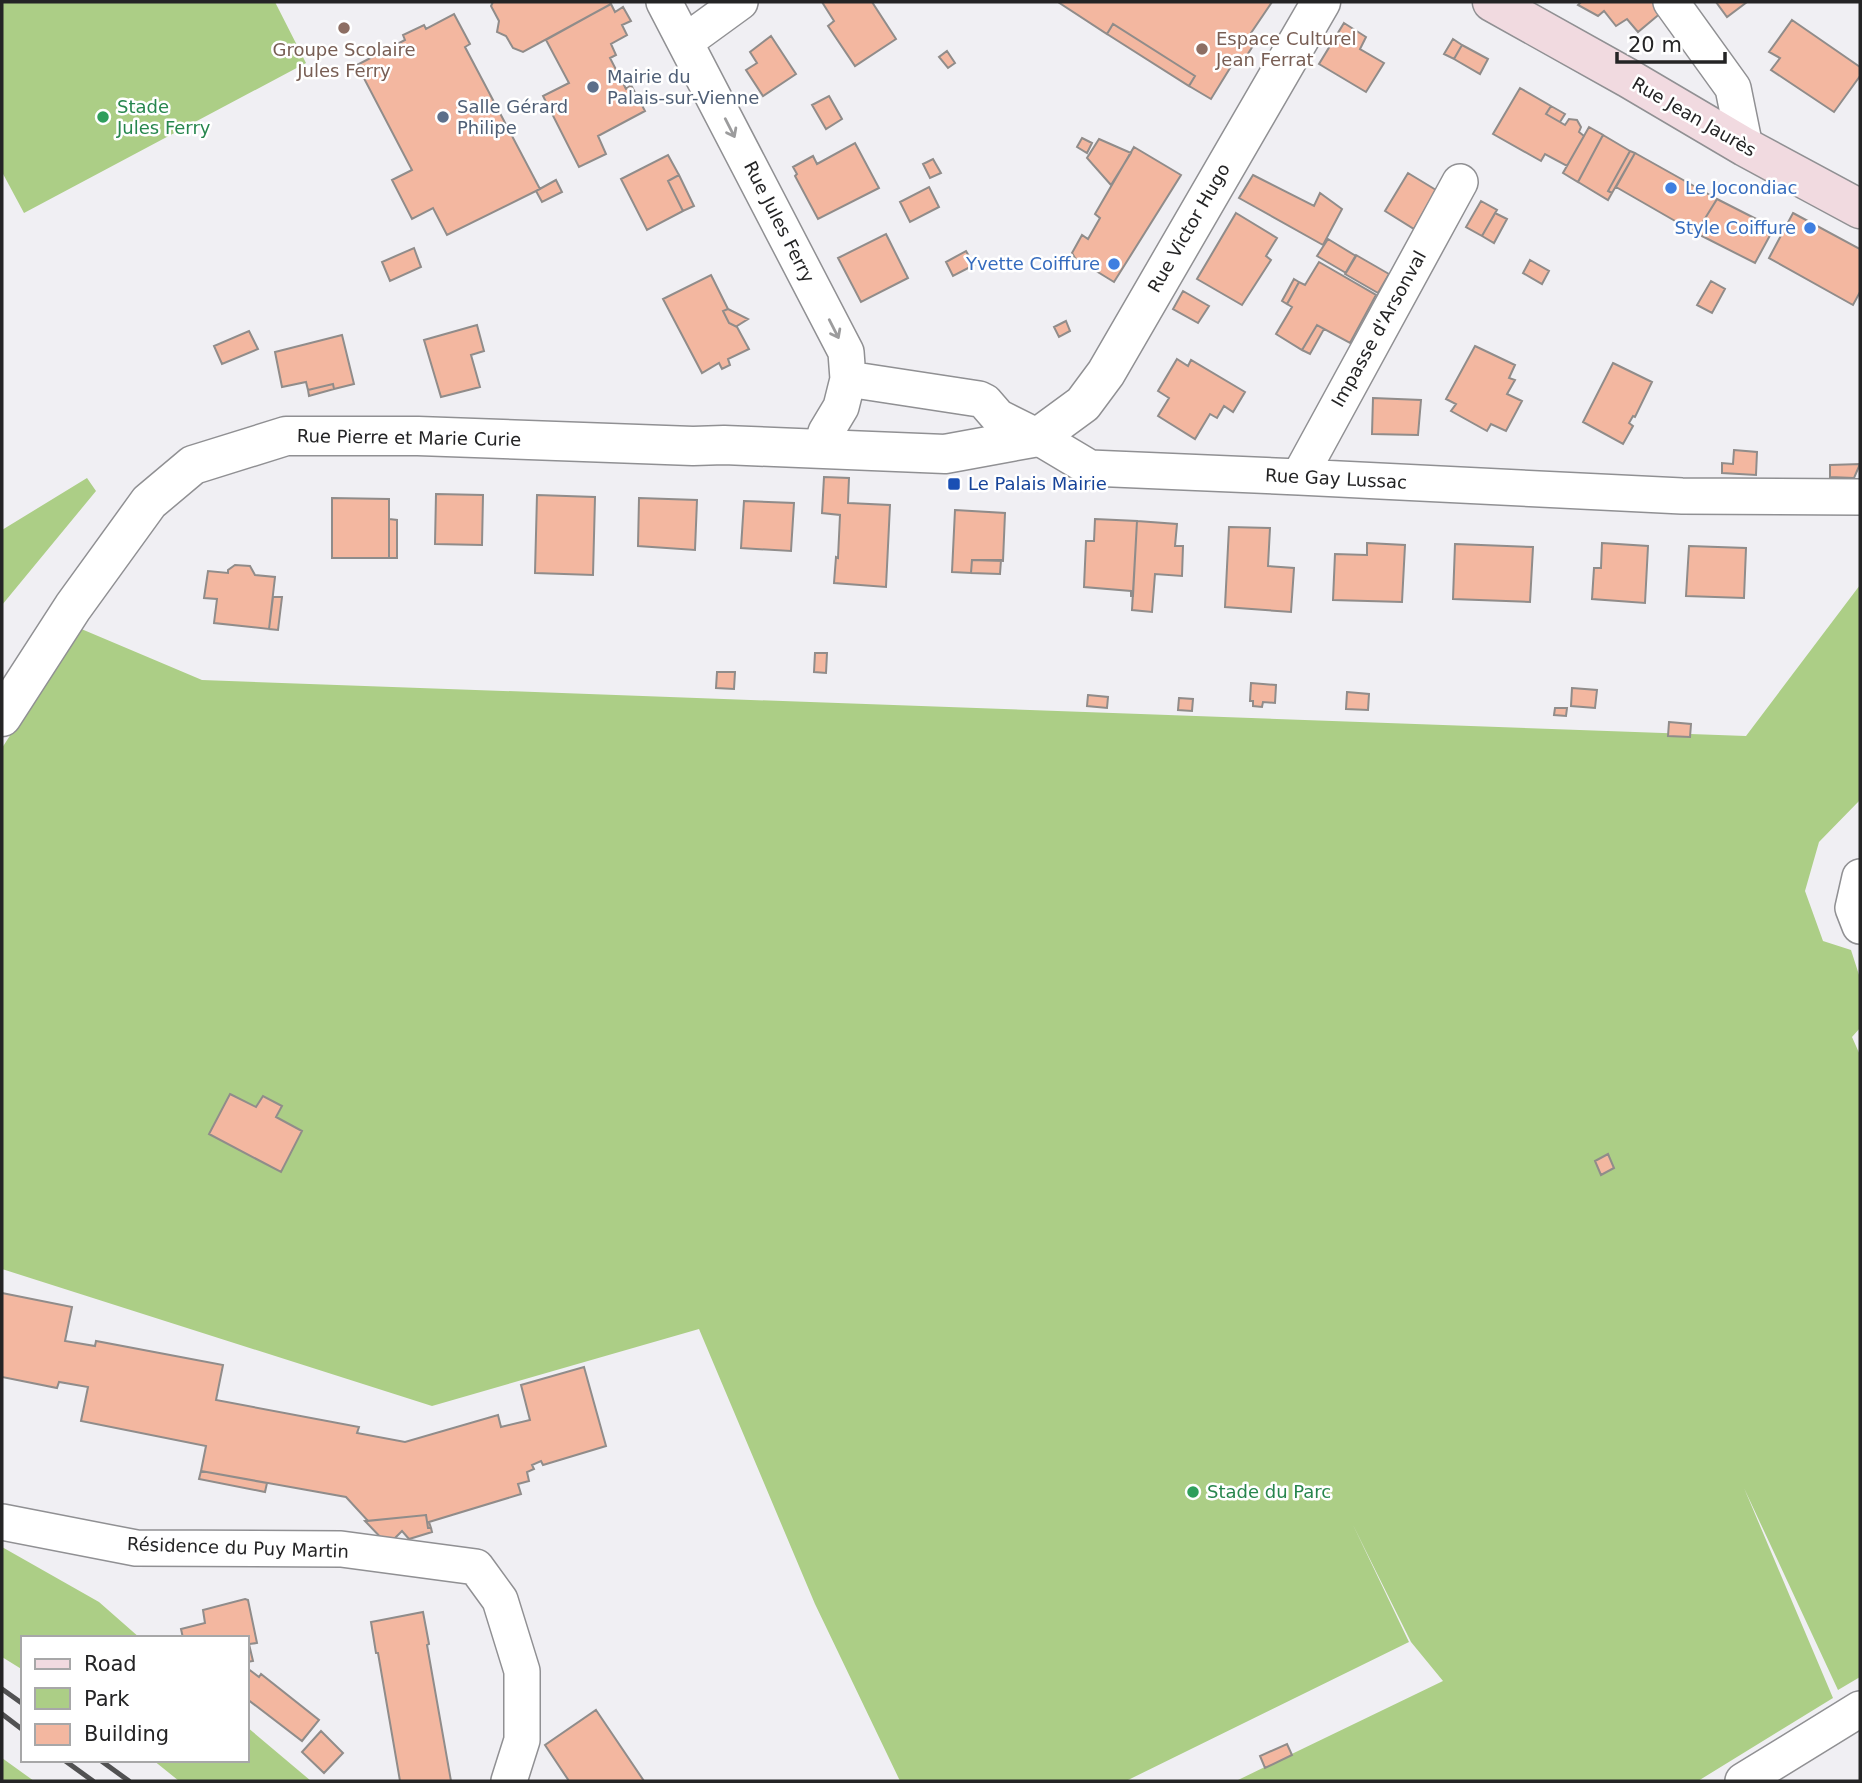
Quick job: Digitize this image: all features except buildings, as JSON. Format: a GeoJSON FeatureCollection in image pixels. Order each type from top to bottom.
{"type":"FeatureCollection","features":[{"type":"Feature","properties":{"kind":"main road","name":"Rue Jean Jaurès"},"geometry":{"type":"LineString","coordinates":[[1492,2],[1745,147],[1860,209]]}},
{"type":"Feature","properties":{"kind":"street","name":"Rue Jules Ferry"},"geometry":{"type":"LineString","coordinates":[[664,2],[846,352],[848,379],[841,407],[826,432],[821,449]]}},
{"type":"Feature","properties":{"kind":"street"},"geometry":{"type":"LineString","coordinates":[[685,42],[740,2]]}},
{"type":"Feature","properties":{"kind":"street","name":"Rue Victor Hugo"},"geometry":{"type":"LineString","coordinates":[[1038,437],[1083,404],[1106,373],[1321,2]]}},
{"type":"Feature","properties":{"kind":"street"},"geometry":{"type":"LineString","coordinates":[[1671,2],[1733,88],[1745,147]]}},
{"type":"Feature","properties":{"kind":"street","name":"Impasse d'Arsonval"},"geometry":{"type":"LineString","coordinates":[[1299,477],[1460,182]]}},
{"type":"Feature","properties":{"kind":"street","name":"Rue Gay Lussac"},"geometry":{"type":"LineString","coordinates":[[848,379],[979,399],[985,402],[998,418],[1038,437],[1090,468],[1682,496],[1860,497]]}},
{"type":"Feature","properties":{"kind":"street","name":"Rue Pierre et Marie Curie"},"geometry":{"type":"LineString","coordinates":[[2,717],[73,607],[149,502],[193,464],[286,436],[418,436],[821,449]]}},
{"type":"Feature","properties":{"kind":"street"},"geometry":{"type":"LineString","coordinates":[[821,449],[945,454],[1038,437]]}},
{"type":"Feature","properties":{"kind":"street"},"geometry":{"type":"LineString","coordinates":[[1860,877],[1853,908],[1860,926]]}},
{"type":"Feature","properties":{"kind":"street","name":"Résidence du Puy Martin"},"geometry":{"type":"LineString","coordinates":[[2,1522],[136,1548],[341,1549],[476,1567],[500,1600],[522,1671],[522,1740],[509,1781]]}},
{"type":"Feature","properties":{"kind":"street"},"geometry":{"type":"LineString","coordinates":[[1743,1781],[1860,1709]]}},
{"type":"Feature","properties":{"kind":"green space","name":"Stade Jules Ferry"},"geometry":{"type":"Polygon","coordinates":[[[2,2],[275,2],[306,63],[24,213],[2,172],[2,2]]]}},
{"type":"Feature","properties":{"kind":"green space"},"geometry":{"type":"Polygon","coordinates":[[[87,478],[96,491],[2,605],[2,530],[87,478]]]}},
{"type":"Feature","properties":{"kind":"green space"},"geometry":{"type":"Polygon","coordinates":[[[1860,585],[1860,800],[1819,842],[1805,891],[1823,941],[1851,950],[1860,978],[1860,1028],[1852,1037],[1860,1055],[1860,1677],[1838,1690],[1744,1488],[1833,1698],[1698,1781],[1236,1781],[1443,1681],[1411,1642],[1353,1525],[1409,1642],[1126,1781],[900,1781],[815,1604],[699,1329],[432,1406],[2,1269],[2,748],[79,628],[202,680],[1746,736],[1860,585]]]}},
{"type":"Feature","properties":{"kind":"green space"},"geometry":{"type":"Polygon","coordinates":[[[2,1547],[99,1602],[138,1636],[21,1636],[21,1669],[2,1657],[2,1547]]]}},
{"type":"Feature","properties":{"kind":"green space"},"geometry":{"type":"Polygon","coordinates":[[[248,1728],[311,1781],[179,1781],[155,1762],[248,1762],[248,1728]]]}},
{"type":"Feature","properties":{"kind":"green space"},"geometry":{"type":"Polygon","coordinates":[[[2,1758],[34,1781],[2,1781],[2,1758]]]}},
{"type":"Feature","properties":{"kind":"railway"},"geometry":{"type":"LineString","coordinates":[[2,1689],[21,1703]]}},
{"type":"Feature","properties":{"kind":"railway"},"geometry":{"type":"LineString","coordinates":[[2,1714],[21,1728]]}},
{"type":"Feature","properties":{"kind":"railway"},"geometry":{"type":"LineString","coordinates":[[67,1762],[93,1781]]}},
{"type":"Feature","properties":{"kind":"railway"},"geometry":{"type":"LineString","coordinates":[[103,1762],[129,1781]]}},
{"type":"Feature","properties":{"kind":"place","name":"Groupe Scolaire Jules Ferry"},"geometry":{"type":"Point","coordinates":[344,28]}},
{"type":"Feature","properties":{"kind":"place","name":"Espace Culturel Jean Ferrat"},"geometry":{"type":"Point","coordinates":[1202,49]}},
{"type":"Feature","properties":{"kind":"place","name":"Mairie du Palais-sur-Vienne"},"geometry":{"type":"Point","coordinates":[593,87]}},
{"type":"Feature","properties":{"kind":"place","name":"Stade Jules Ferry"},"geometry":{"type":"Point","coordinates":[103,117]}},
{"type":"Feature","properties":{"kind":"place","name":"Salle Gérard Philipe"},"geometry":{"type":"Point","coordinates":[443,117]}},
{"type":"Feature","properties":{"kind":"place","name":"Le Jocondiac"},"geometry":{"type":"Point","coordinates":[1671,188]}},
{"type":"Feature","properties":{"kind":"place","name":"Style Coiffure"},"geometry":{"type":"Point","coordinates":[1810,228]}},
{"type":"Feature","properties":{"kind":"place","name":"Yvette Coiffure"},"geometry":{"type":"Point","coordinates":[1114,264]}},
{"type":"Feature","properties":{"kind":"place","name":"Le Palais Mairie"},"geometry":{"type":"Point","coordinates":[954,484]}},
{"type":"Feature","properties":{"kind":"place","name":"Stade du Parc"},"geometry":{"type":"Point","coordinates":[1193,1492]}}]}
